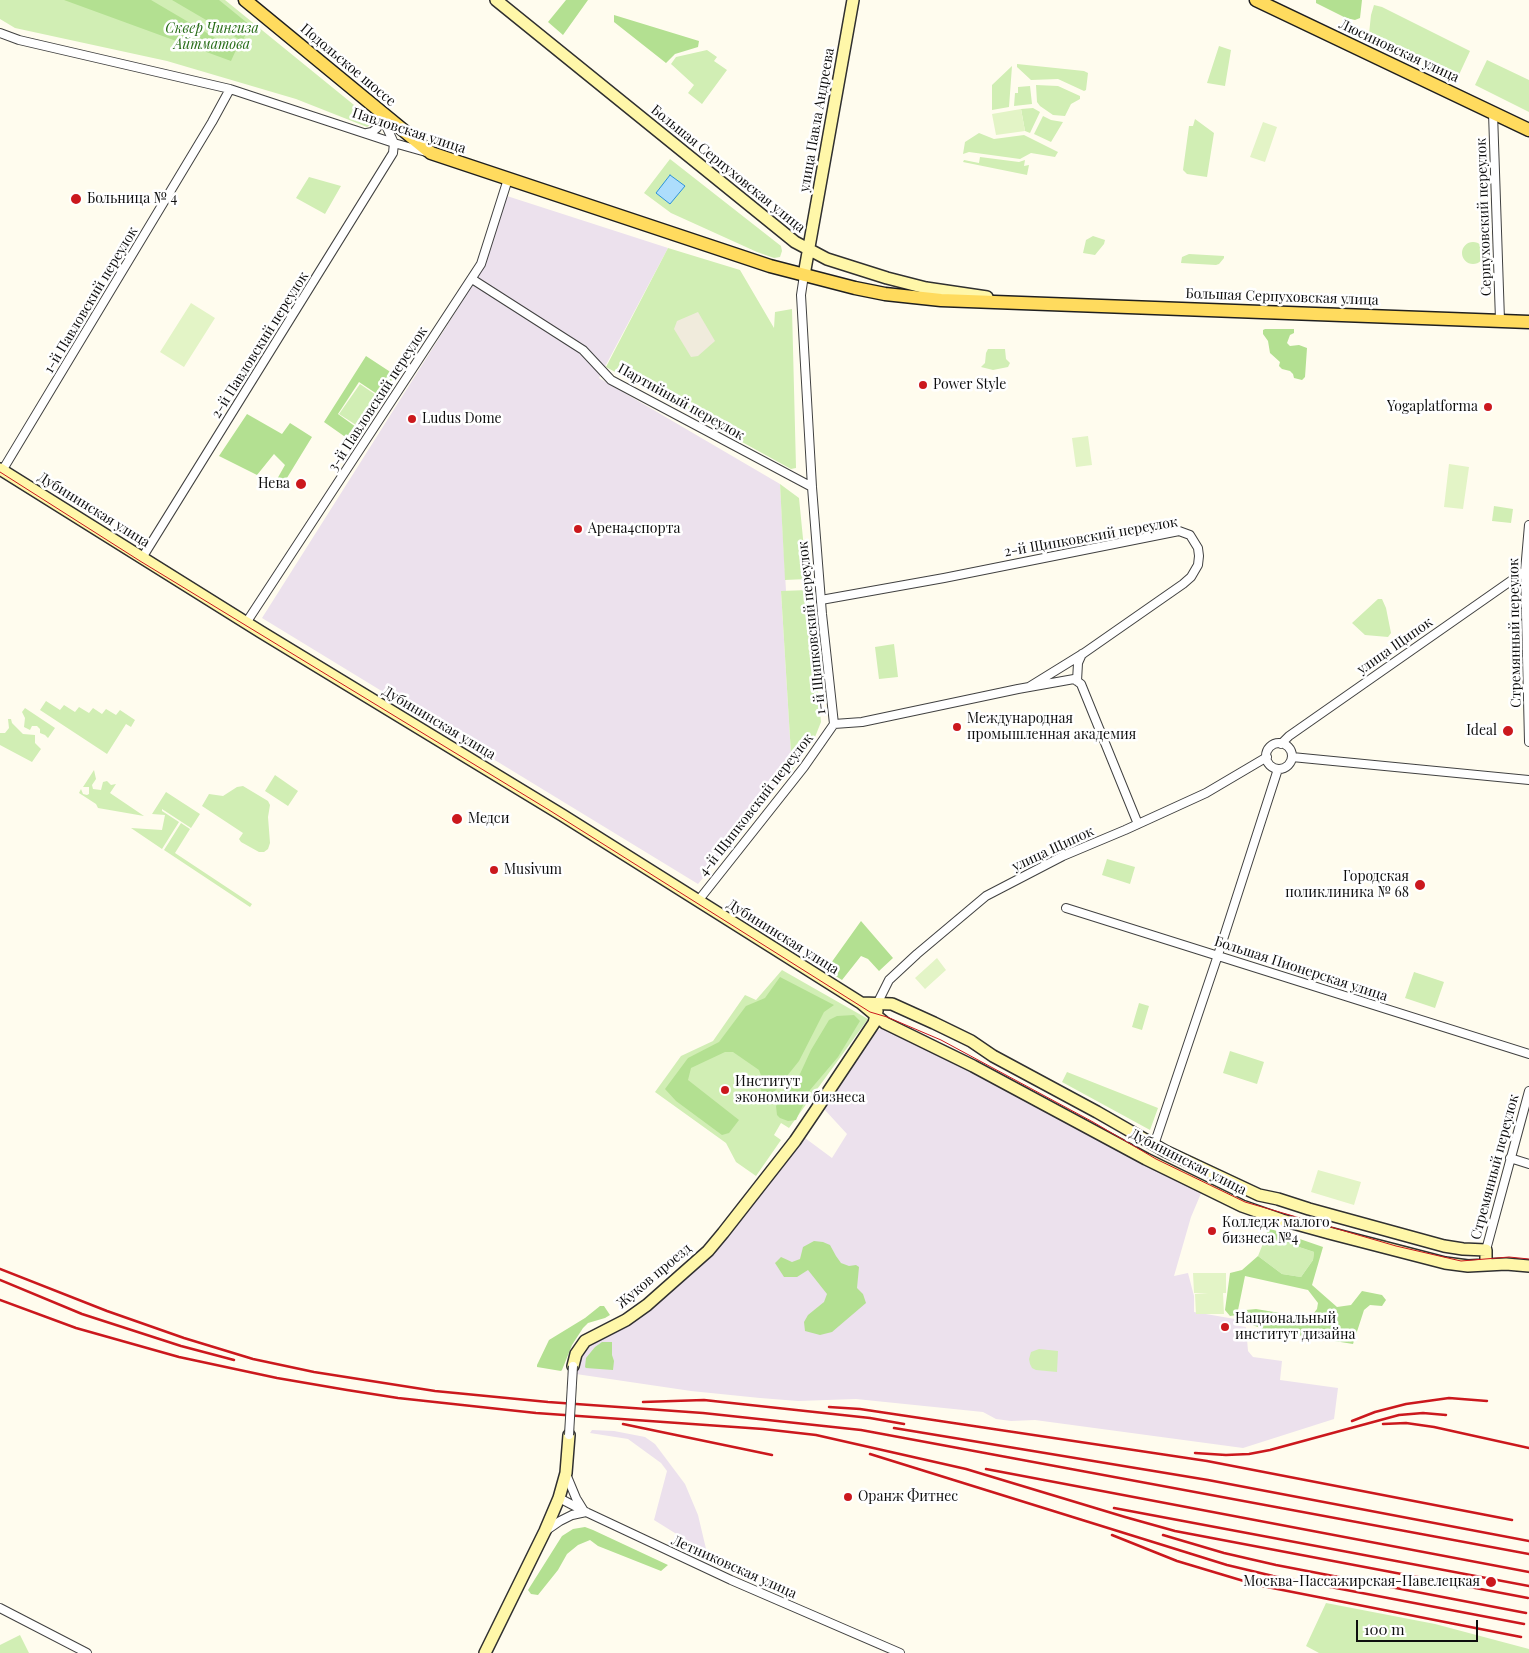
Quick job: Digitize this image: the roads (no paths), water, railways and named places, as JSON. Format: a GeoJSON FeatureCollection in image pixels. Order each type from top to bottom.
{"type":"FeatureCollection","features":[{"type":"Feature","properties":{"kind":"main road","name":"Подольское шоссе"},"geometry":{"type":"LineString","coordinates":[[245,0],[431,153]]}},
{"type":"Feature","properties":{"kind":"main road","name":"Большая Серпуховская улица"},"geometry":{"type":"LineString","coordinates":[[496,0],[779,230],[808,250],[856,269],[916,285],[1035,304]]}},
{"type":"Feature","properties":{"kind":"main road","name":"улица Павла Андреева"},"geometry":{"type":"LineString","coordinates":[[804,274],[854,0]]}},
{"type":"Feature","properties":{"kind":"main road","name":"Люсиновская улица"},"geometry":{"type":"LineString","coordinates":[[1256,0],[1529,130]]}},
{"type":"Feature","properties":{"kind":"main road","name":"Павловская улица"},"geometry":{"type":"LineString","coordinates":[[431,153],[770,266],[804,274]]}},
{"type":"Feature","properties":{"kind":"main road","name":"Большая Серпуховская улица"},"geometry":{"type":"LineString","coordinates":[[804,274],[885,294],[941,300],[1529,322]]}},
{"type":"Feature","properties":{"kind":"main road","name":"Дубининская улица"},"geometry":{"type":"LineString","coordinates":[[1,470],[246,623],[562,815],[861,1003],[875,1020],[987,1073],[1146,1159],[1242,1206],[1282,1220],[1445,1263],[1468,1266],[1506,1264],[1529,1266]]}},
{"type":"Feature","properties":{"kind":"main road","name":"Дубининская улица"},"geometry":{"type":"LineString","coordinates":[[861,1003],[878,1002],[898,1005],[971,1041],[993,1056],[1154,1144],[1258,1195],[1444,1246],[1486,1250]]}},
{"type":"Feature","properties":{"kind":"main road"},"geometry":{"type":"LineString","coordinates":[[875,1020],[878,1002]]}},
{"type":"Feature","properties":{"kind":"main road","name":"Жуков проезд"},"geometry":{"type":"LineString","coordinates":[[574,1366],[576,1354],[584,1341],[626,1320],[647,1305],[708,1251],[795,1141],[875,1020]]}},
{"type":"Feature","properties":{"kind":"main road"},"geometry":{"type":"LineString","coordinates":[[1486,1250],[1486,1265]]}},
{"type":"Feature","properties":{"kind":"main road","name":"Жуков проезд"},"geometry":{"type":"LineString","coordinates":[[485,1653],[545,1532],[559,1498],[566,1473],[569,1435]]}},
{"type":"Feature","properties":{"kind":"street","name":"Павловская улица"},"geometry":{"type":"LineString","coordinates":[[0,33],[19,40],[230,89],[366,132],[394,143],[431,153]]}},
{"type":"Feature","properties":{"kind":"street","name":"1-й Павловский переулок"},"geometry":{"type":"LineString","coordinates":[[1,470],[212,122],[230,89]]}},
{"type":"Feature","properties":{"kind":"street"},"geometry":{"type":"LineString","coordinates":[[366,132],[372,132],[377,128],[379,111]]}},
{"type":"Feature","properties":{"kind":"street"},"geometry":{"type":"LineString","coordinates":[[379,111],[394,143]]}},
{"type":"Feature","properties":{"kind":"street","name":"Серпуховский переулок"},"geometry":{"type":"LineString","coordinates":[[1493,113],[1500,320]]}},
{"type":"Feature","properties":{"kind":"street","name":"2-й Павловский переулок"},"geometry":{"type":"LineString","coordinates":[[142,558],[393,153],[394,143]]}},
{"type":"Feature","properties":{"kind":"street","name":"3-й Павловский переулок"},"geometry":{"type":"LineString","coordinates":[[246,623],[481,264],[508,179]]}},
{"type":"Feature","properties":{"kind":"street","name":"1-й Щипковский переулок"},"geometry":{"type":"LineString","coordinates":[[804,274],[801,299],[812,487],[834,724],[862,722],[1070,679],[1077,681]]}},
{"type":"Feature","properties":{"kind":"street","name":"Партийный переулок"},"geometry":{"type":"LineString","coordinates":[[472,279],[583,350],[611,380],[812,487]]}},
{"type":"Feature","properties":{"kind":"street","name":"Стремянный переулок"},"geometry":{"type":"LineString","coordinates":[[1529,524],[1525,571],[1529,742]]}},
{"type":"Feature","properties":{"kind":"street","name":"2-й Щипковский переулок"},"geometry":{"type":"LineString","coordinates":[[821,600],[944,578],[1179,531],[1190,535],[1198,548],[1199,556],[1198,565],[1191,577],[1084,652],[1029,687]]}},
{"type":"Feature","properties":{"kind":"street","name":"улица Щипок"},"geometry":{"type":"LineString","coordinates":[[1281,744],[1288,736],[1525,571]]}},
{"type":"Feature","properties":{"kind":"street"},"geometry":{"type":"LineString","coordinates":[[1084,652],[1078,663],[1077,681],[1082,684],[1138,824]]}},
{"type":"Feature","properties":{"kind":"street","name":"4-й Щипковский переулок"},"geometry":{"type":"LineString","coordinates":[[698,901],[804,767],[834,724]]}},
{"type":"Feature","properties":{"kind":"street"},"geometry":{"type":"LineString","coordinates":[[1281,744],[1290,750],[1292,757],[1286,768],[1278,769],[1270,765],[1267,757],[1271,747],[1281,744]]}},
{"type":"Feature","properties":{"kind":"street","name":"улица Щипок"},"geometry":{"type":"LineString","coordinates":[[878,1002],[889,980],[986,896],[1063,856],[1214,789],[1267,757]]}},
{"type":"Feature","properties":{"kind":"street"},"geometry":{"type":"LineString","coordinates":[[1292,757],[1529,780]]}},
{"type":"Feature","properties":{"kind":"street"},"geometry":{"type":"LineString","coordinates":[[1154,1144],[1278,769]]}},
{"type":"Feature","properties":{"kind":"street","name":"Большая Пионерская улица"},"geometry":{"type":"LineString","coordinates":[[1066,908],[1529,1054]]}},
{"type":"Feature","properties":{"kind":"street","name":"Стремянный переулок"},"geometry":{"type":"LineString","coordinates":[[1486,1250],[1529,1091]]}},
{"type":"Feature","properties":{"kind":"street"},"geometry":{"type":"LineString","coordinates":[[1510,1158],[1529,1164]]}},
{"type":"Feature","properties":{"kind":"street","name":"Жуков проезд"},"geometry":{"type":"LineString","coordinates":[[569,1435],[574,1366]]}},
{"type":"Feature","properties":{"kind":"street"},"geometry":{"type":"LineString","coordinates":[[545,1532],[566,1518],[586,1512],[576,1498],[566,1473]]}},
{"type":"Feature","properties":{"kind":"street","name":"Летниковская улица"},"geometry":{"type":"LineString","coordinates":[[559,1498],[731,1580],[900,1653]]}},
{"type":"Feature","properties":{"kind":"street"},"geometry":{"type":"LineString","coordinates":[[0,1608],[87,1653]]}},
{"type":"Feature","properties":{"kind":"water"},"geometry":{"type":"Polygon","coordinates":[[[670,175],[685,186],[670,204],[656,193],[670,175]]]}},
{"type":"Feature","properties":{"kind":"tram line"},"geometry":{"type":"LineString","coordinates":[[0,472],[140,561],[549,810],[870,1012],[887,1017],[941,1040],[1093,1122],[1156,1159],[1245,1202],[1396,1246],[1461,1261],[1509,1257],[1529,1259]]}},
{"type":"Feature","properties":{"kind":"railway"},"geometry":{"type":"LineString","coordinates":[[0,1269],[107,1311],[184,1338],[253,1359],[314,1372],[435,1391],[548,1402],[703,1413],[861,1430],[1529,1554]]}},
{"type":"Feature","properties":{"kind":"railway"},"geometry":{"type":"LineString","coordinates":[[0,1280],[82,1314],[181,1346],[234,1360]]}},
{"type":"Feature","properties":{"kind":"railway"},"geometry":{"type":"LineString","coordinates":[[0,1300],[76,1328],[179,1357],[277,1378],[347,1390],[398,1398],[536,1413],[763,1429],[816,1435],[966,1469],[1175,1531],[1528,1598]]}},
{"type":"Feature","properties":{"kind":"railway"},"geometry":{"type":"LineString","coordinates":[[1352,1421],[1375,1412],[1406,1404],[1449,1398],[1487,1401]]}},
{"type":"Feature","properties":{"kind":"railway"},"geometry":{"type":"LineString","coordinates":[[643,1402],[704,1400],[870,1418],[904,1424]]}},
{"type":"Feature","properties":{"kind":"railway"},"geometry":{"type":"LineString","coordinates":[[829,1407],[860,1409],[1207,1461],[1512,1520]]}},
{"type":"Feature","properties":{"kind":"railway"},"geometry":{"type":"LineString","coordinates":[[1195,1453],[1249,1454],[1399,1415],[1423,1413],[1446,1415]]}},
{"type":"Feature","properties":{"kind":"railway"},"geometry":{"type":"LineString","coordinates":[[1383,1424],[1406,1423],[1434,1427],[1529,1448]]}},
{"type":"Feature","properties":{"kind":"railway"},"geometry":{"type":"LineString","coordinates":[[623,1424],[772,1455]]}},
{"type":"Feature","properties":{"kind":"railway"},"geometry":{"type":"LineString","coordinates":[[894,1428],[1208,1480],[1529,1541]]}},
{"type":"Feature","properties":{"kind":"railway"},"geometry":{"type":"LineString","coordinates":[[870,1454],[1227,1565],[1273,1576],[1524,1624]]}},
{"type":"Feature","properties":{"kind":"railway"},"geometry":{"type":"LineString","coordinates":[[986,1469],[1529,1572]]}},
{"type":"Feature","properties":{"kind":"railway"},"geometry":{"type":"LineString","coordinates":[[1114,1508],[1529,1586]]}},
{"type":"Feature","properties":{"kind":"railway"},"geometry":{"type":"LineString","coordinates":[[1112,1535],[1177,1561],[1257,1585],[1521,1637]]}},
{"type":"Feature","properties":{"kind":"railway"},"geometry":{"type":"LineString","coordinates":[[1163,1535],[1224,1553],[1276,1565],[1526,1613]]}},
{"type":"Feature","properties":{"kind":"place","name":"Больница № 4"},"geometry":{"type":"Point","coordinates":[76,199]}},
{"type":"Feature","properties":{"kind":"place","name":"Power Style"},"geometry":{"type":"Point","coordinates":[923,385]}},
{"type":"Feature","properties":{"kind":"place","name":"Yogaplatforma"},"geometry":{"type":"Point","coordinates":[1488,407]}},
{"type":"Feature","properties":{"kind":"place","name":"Ludus Dome"},"geometry":{"type":"Point","coordinates":[412,419]}},
{"type":"Feature","properties":{"kind":"place","name":"Нева"},"geometry":{"type":"Point","coordinates":[301,484]}},
{"type":"Feature","properties":{"kind":"place","name":"Арена4спорта"},"geometry":{"type":"Point","coordinates":[578,529]}},
{"type":"Feature","properties":{"kind":"place","name":"Международная промышленная академия"},"geometry":{"type":"Point","coordinates":[957,727]}},
{"type":"Feature","properties":{"kind":"place","name":"Ideal"},"geometry":{"type":"Point","coordinates":[1508,731]}},
{"type":"Feature","properties":{"kind":"place","name":"Медси"},"geometry":{"type":"Point","coordinates":[457,819]}},
{"type":"Feature","properties":{"kind":"place","name":"Musivum"},"geometry":{"type":"Point","coordinates":[494,870]}},
{"type":"Feature","properties":{"kind":"place","name":"Городская поликлиника № 68"},"geometry":{"type":"Point","coordinates":[1420,885]}},
{"type":"Feature","properties":{"kind":"place","name":"Институт экономики бизнеса"},"geometry":{"type":"Point","coordinates":[725,1090]}},
{"type":"Feature","properties":{"kind":"place","name":"Колледж малого бизнеса №4"},"geometry":{"type":"Point","coordinates":[1212,1231]}},
{"type":"Feature","properties":{"kind":"place","name":"Национальный институт дизайна"},"geometry":{"type":"Point","coordinates":[1225,1327]}},
{"type":"Feature","properties":{"kind":"place","name":"Оранж Фитнес"},"geometry":{"type":"Point","coordinates":[848,1497]}},
{"type":"Feature","properties":{"kind":"place","name":"Москва-Пассажирская-Павелецкая"},"geometry":{"type":"Point","coordinates":[1491,1582]}},
{"type":"Feature","properties":{"kind":"park label","name":"Сквер Чингиза Айтматова"},"geometry":{"type":"Point","coordinates":[212,38]}}]}
